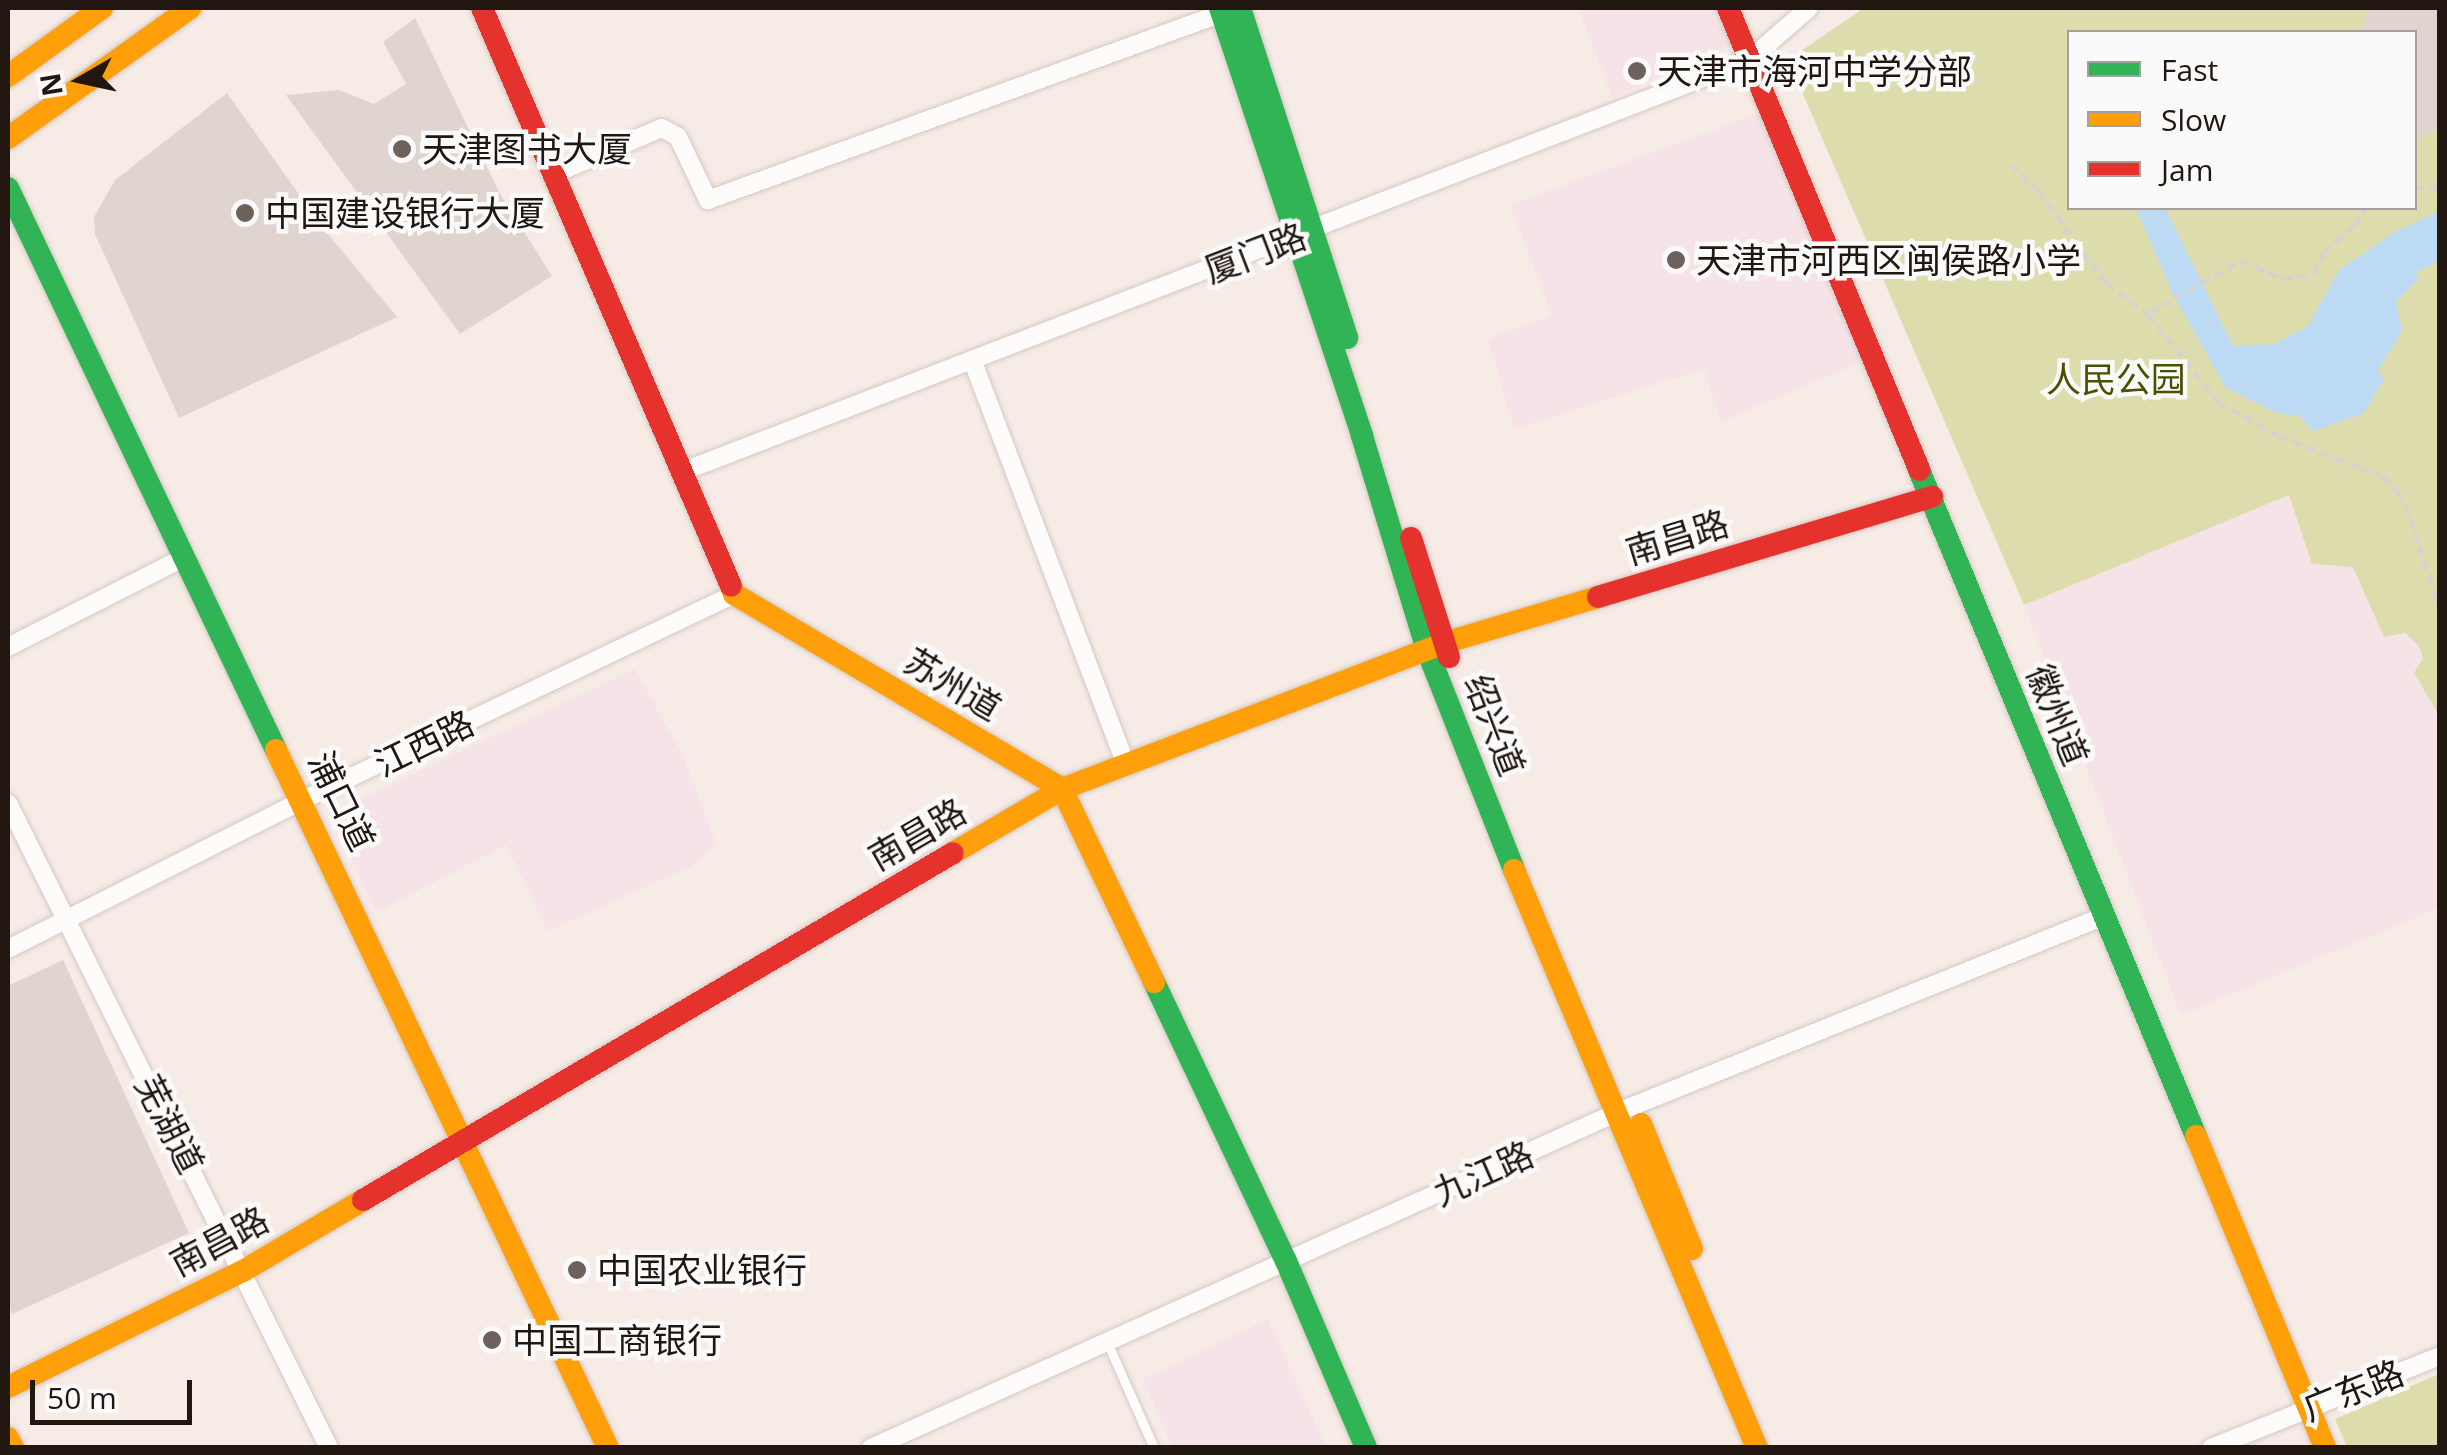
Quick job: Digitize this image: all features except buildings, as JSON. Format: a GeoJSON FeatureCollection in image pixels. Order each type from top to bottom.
{"type":"FeatureCollection","features":[{"type":"Feature","properties":{"kind":"street"},"geometry":{"type":"LineString","coordinates":[[117,61],[160,8]]}},
{"type":"Feature","properties":{"kind":"street"},"geometry":{"type":"LineString","coordinates":[[8,138],[190,8]]}},
{"type":"Feature","properties":{"kind":"street"},"geometry":{"type":"LineString","coordinates":[[482,8],[734,594]]}},
{"type":"Feature","properties":{"kind":"street","name":"徽州道"},"geometry":{"type":"LineString","coordinates":[[1728,8],[2325,1448]]}},
{"type":"Feature","properties":{"kind":"street","name":"厦门路"},"geometry":{"type":"LineString","coordinates":[[684,472],[1749,60],[1809,8]]}},
{"type":"Feature","properties":{"kind":"street"},"geometry":{"type":"LineString","coordinates":[[554,174],[662,128],[678,137],[708,200],[1227,9]]}},
{"type":"Feature","properties":{"kind":"street","name":"绍兴道"},"geometry":{"type":"LineString","coordinates":[[1227,9],[1305,234],[1435,646],[1522,891],[1626,1108],[1774,1448]]}},
{"type":"Feature","properties":{"kind":"street"},"geometry":{"type":"LineString","coordinates":[[8,76],[95,11]]}},
{"type":"Feature","properties":{"kind":"street","name":"浦口道"},"geometry":{"type":"LineString","coordinates":[[8,188],[465,1140],[608,1448]]}},
{"type":"Feature","properties":{"kind":"street"},"geometry":{"type":"LineString","coordinates":[[973,362],[1126,764]]}},
{"type":"Feature","properties":{"kind":"street","name":"南昌路"},"geometry":{"type":"LineString","coordinates":[[8,1388],[243,1271],[1062,789],[1435,646],[1932,497]]}},
{"type":"Feature","properties":{"kind":"street"},"geometry":{"type":"LineString","coordinates":[[8,647],[185,557]]}},
{"type":"Feature","properties":{"kind":"street","name":"苏州道"},"geometry":{"type":"LineString","coordinates":[[734,594],[1062,789]]}},
{"type":"Feature","properties":{"kind":"street","name":"江西路"},"geometry":{"type":"LineString","coordinates":[[8,949],[303,800],[734,594]]}},
{"type":"Feature","properties":{"kind":"street"},"geometry":{"type":"LineString","coordinates":[[1062,789],[1286,1261],[1366,1448]]}},
{"type":"Feature","properties":{"kind":"street","name":"芜湖道"},"geometry":{"type":"LineString","coordinates":[[8,803],[329,1448]]}},
{"type":"Feature","properties":{"kind":"street","name":"九江路"},"geometry":{"type":"LineString","coordinates":[[871,1448],[1626,1108],[2102,917]]}},
{"type":"Feature","properties":{"kind":"street","name":"绍兴道"},"geometry":{"type":"LineString","coordinates":[[1626,1108],[1757,1448]]}},
{"type":"Feature","properties":{"kind":"street","name":"广东路"},"geometry":{"type":"LineString","coordinates":[[2211,1448],[2440,1356]]}},
{"type":"Feature","properties":{"kind":"street"},"geometry":{"type":"LineString","coordinates":[[8,1438],[13,1448]]}},
{"type":"Feature","properties":{"kind":"lane"},"geometry":{"type":"LineString","coordinates":[[1107,1342],[1154,1448]]}},
{"type":"Feature","properties":{"kind":"path"},"geometry":{"type":"LineString","coordinates":[[2011,164],[2038,191],[2106,282],[2147,314],[2218,402],[2278,436],[2382,476],[2398,492],[2440,612]]}},
{"type":"Feature","properties":{"kind":"path"},"geometry":{"type":"LineString","coordinates":[[2147,314],[2242,261],[2283,278],[2314,275],[2324,254],[2354,226],[2365,210]]}},
{"type":"Feature","properties":{"kind":"shaded area","name":"天津市海河中学分部"},"geometry":{"type":"Polygon","coordinates":[[[1578,8],[1715,8],[1731,46],[1612,97],[1578,8]]]}},
{"type":"Feature","properties":{"kind":"shaded area","name":"天津市河西区闽侯路小学"},"geometry":{"type":"Polygon","coordinates":[[[1759,113],[1865,360],[1721,422],[1704,369],[1514,429],[1488,339],[1552,315],[1510,205],[1759,113]]]}},
{"type":"Feature","properties":{"kind":"shaded area"},"geometry":{"type":"Polygon","coordinates":[[[2289,495],[2312,564],[2353,567],[2384,637],[2405,633],[2419,646],[2423,659],[2415,673],[2439,715],[2439,908],[2181,1015],[2024,605],[2289,495]]]}},
{"type":"Feature","properties":{"kind":"shaded area"},"geometry":{"type":"Polygon","coordinates":[[[635,669],[684,758],[716,844],[692,866],[548,931],[506,845],[376,912],[330,813],[635,669]]]}},
{"type":"Feature","properties":{"kind":"shaded area"},"geometry":{"type":"Polygon","coordinates":[[[1268,1319],[1326,1447],[1172,1447],[1143,1379],[1268,1319]]]}},
{"type":"Feature","properties":{"kind":"green space","name":"人民公园"},"geometry":{"type":"Polygon","coordinates":[[[1864,8],[2439,8],[2439,715],[2414,673],[2423,659],[2419,646],[2405,633],[2384,637],[2353,567],[2312,564],[2289,495],[2024,605],[1800,87],[1801,51],[1864,8]]]}},
{"type":"Feature","properties":{"kind":"green space"},"geometry":{"type":"Polygon","coordinates":[[[2439,1374],[2439,1447],[2347,1447],[2335,1419],[2439,1374]]]}},
{"type":"Feature","properties":{"kind":"water"},"geometry":{"type":"Polygon","coordinates":[[[2137,210],[2166,210],[2233,346],[2275,344],[2308,326],[2339,270],[2392,234],[2439,211],[2439,261],[2416,272],[2419,278],[2396,302],[2402,331],[2377,372],[2385,377],[2364,413],[2313,431],[2299,416],[2276,413],[2225,387],[2172,292],[2137,210]]]}},
{"type":"Feature","properties":{"kind":"traffic: fast"},"geometry":{"type":"LineString","coordinates":[[1220,8],[1362,436],[1427,650],[1514,870]]}},
{"type":"Feature","properties":{"kind":"traffic: fast"},"geometry":{"type":"LineString","coordinates":[[1240,8],[1347,338]]}},
{"type":"Feature","properties":{"kind":"traffic: fast"},"geometry":{"type":"LineString","coordinates":[[8,188],[276,750]]}},
{"type":"Feature","properties":{"kind":"traffic: fast"},"geometry":{"type":"LineString","coordinates":[[1919,470],[2196,1136]]}},
{"type":"Feature","properties":{"kind":"traffic: fast"},"geometry":{"type":"LineString","coordinates":[[1154,982],[1286,1261],[1366,1448]]}},
{"type":"Feature","properties":{"kind":"traffic: slow"},"geometry":{"type":"LineString","coordinates":[[8,76],[102,8]]}},
{"type":"Feature","properties":{"kind":"traffic: slow"},"geometry":{"type":"LineString","coordinates":[[8,138],[190,8]]}},
{"type":"Feature","properties":{"kind":"traffic: slow"},"geometry":{"type":"LineString","coordinates":[[731,586],[734,594],[1062,789],[1154,982]]}},
{"type":"Feature","properties":{"kind":"traffic: slow"},"geometry":{"type":"LineString","coordinates":[[953,853],[1062,789],[1444,643],[1598,597]]}},
{"type":"Feature","properties":{"kind":"traffic: slow"},"geometry":{"type":"LineString","coordinates":[[276,750],[608,1448]]}},
{"type":"Feature","properties":{"kind":"traffic: slow"},"geometry":{"type":"LineString","coordinates":[[1514,870],[1757,1448]]}},
{"type":"Feature","properties":{"kind":"traffic: slow"},"geometry":{"type":"LineString","coordinates":[[1641,1124],[1692,1249]]}},
{"type":"Feature","properties":{"kind":"traffic: slow"},"geometry":{"type":"LineString","coordinates":[[2196,1136],[2325,1448]]}},
{"type":"Feature","properties":{"kind":"traffic: slow"},"geometry":{"type":"LineString","coordinates":[[8,1387],[243,1271],[363,1200]]}},
{"type":"Feature","properties":{"kind":"traffic: slow"},"geometry":{"type":"LineString","coordinates":[[8,1438],[13,1448]]}},
{"type":"Feature","properties":{"kind":"traffic: jam"},"geometry":{"type":"LineString","coordinates":[[482,8],[731,586]]}},
{"type":"Feature","properties":{"kind":"traffic: jam"},"geometry":{"type":"LineString","coordinates":[[1728,8],[1919,470]]}},
{"type":"Feature","properties":{"kind":"traffic: jam"},"geometry":{"type":"LineString","coordinates":[[1598,597],[1932,497]]}},
{"type":"Feature","properties":{"kind":"traffic: jam"},"geometry":{"type":"LineString","coordinates":[[1411,538],[1449,657]]}},
{"type":"Feature","properties":{"kind":"traffic: jam"},"geometry":{"type":"LineString","coordinates":[[363,1200],[953,853]]}},
{"type":"Feature","properties":{"kind":"place","name":"天津市海河中学分部"},"geometry":{"type":"Point","coordinates":[1637,71]}},
{"type":"Feature","properties":{"kind":"place","name":"天津图书大厦"},"geometry":{"type":"Point","coordinates":[402,149]}},
{"type":"Feature","properties":{"kind":"place","name":"中国建设银行大厦"},"geometry":{"type":"Point","coordinates":[245,213]}},
{"type":"Feature","properties":{"kind":"place","name":"天津市河西区闽侯路小学"},"geometry":{"type":"Point","coordinates":[1676,260]}},
{"type":"Feature","properties":{"kind":"place","name":"中国农业银行"},"geometry":{"type":"Point","coordinates":[577,1270]}},
{"type":"Feature","properties":{"kind":"place","name":"中国工商银行"},"geometry":{"type":"Point","coordinates":[492,1340]}}]}
